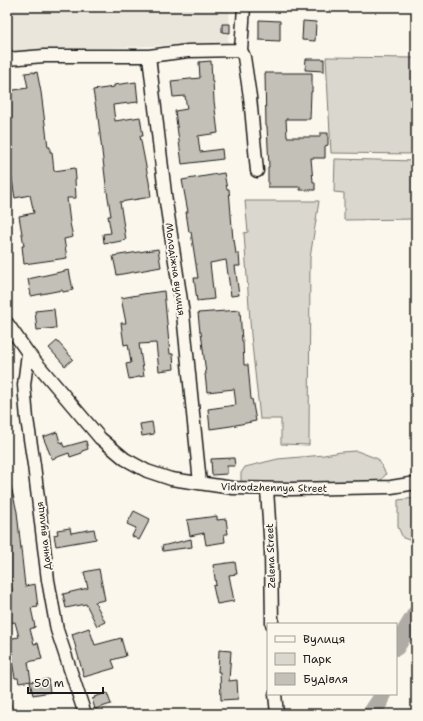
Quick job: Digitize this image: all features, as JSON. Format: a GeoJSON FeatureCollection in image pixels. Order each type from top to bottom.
{"type":"FeatureCollection","features":[{"type":"Feature","properties":{"kind":"street"},"geometry":{"type":"LineString","coordinates":[[244,7],[241,50],[244,57],[250,97],[257,171]]}},
{"type":"Feature","properties":{"kind":"street"},"geometry":{"type":"LineString","coordinates":[[7,59],[44,56],[149,56],[188,51],[241,50]]}},
{"type":"Feature","properties":{"kind":"street","name":"Молодіжна вулиця"},"geometry":{"type":"LineString","coordinates":[[149,56],[166,202],[184,314],[200,483]]}},
{"type":"Feature","properties":{"kind":"street","name":"Vidrodzhennya Street"},"geometry":{"type":"LineString","coordinates":[[7,323],[28,353],[100,438],[125,459],[147,471],[171,479],[233,488],[291,489],[392,487],[416,483]]}},
{"type":"Feature","properties":{"kind":"street","name":"Дачна вулиця"},"geometry":{"type":"LineString","coordinates":[[28,353],[24,385],[25,399],[48,580],[56,630],[85,714]]}},
{"type":"Feature","properties":{"kind":"street","name":"Zelena Street"},"geometry":{"type":"LineString","coordinates":[[267,489],[271,552],[272,623]]}},
{"type":"Feature","properties":{"kind":"street"},"geometry":{"type":"LineString","coordinates":[[275,695],[277,714]]}},
{"type":"Feature","properties":{"kind":"shaded area"},"geometry":{"type":"Polygon","coordinates":[[[7,7],[230,7],[228,43],[7,52],[7,7]]]}},
{"type":"Feature","properties":{"kind":"green space"},"geometry":{"type":"Polygon","coordinates":[[[326,57],[416,58],[416,154],[331,153],[326,57]]]}},
{"type":"Feature","properties":{"kind":"green space"},"geometry":{"type":"Polygon","coordinates":[[[335,159],[416,161],[416,219],[344,220],[344,193],[334,192],[335,159]]]}},
{"type":"Feature","properties":{"kind":"green space"},"geometry":{"type":"Polygon","coordinates":[[[245,201],[319,201],[310,258],[309,445],[281,444],[281,419],[260,419],[251,335],[244,233],[248,232],[245,201]]]}},
{"type":"Feature","properties":{"kind":"green space"},"geometry":{"type":"Polygon","coordinates":[[[357,451],[378,459],[386,474],[378,484],[252,491],[241,481],[241,473],[245,467],[278,459],[357,451]]]}},
{"type":"Feature","properties":{"kind":"green space"},"geometry":{"type":"Polygon","coordinates":[[[416,498],[416,542],[403,538],[398,527],[398,500],[416,498]]]}},
{"type":"Feature","properties":{"kind":"green space"},"geometry":{"type":"Polygon","coordinates":[[[7,690],[14,714],[7,714],[7,690]]]}},
{"type":"Feature","properties":{"kind":"building"},"geometry":{"type":"Polygon","coordinates":[[[259,20],[280,21],[280,41],[259,40],[259,20]]]}},
{"type":"Feature","properties":{"kind":"building"},"geometry":{"type":"Polygon","coordinates":[[[303,21],[316,22],[315,41],[302,40],[303,21]]]}},
{"type":"Feature","properties":{"kind":"building"},"geometry":{"type":"Polygon","coordinates":[[[222,24],[230,24],[230,33],[222,32],[222,24]]]}},
{"type":"Feature","properties":{"kind":"building"},"geometry":{"type":"Polygon","coordinates":[[[306,59],[324,59],[324,71],[305,70],[306,59]]]}},
{"type":"Feature","properties":{"kind":"building"},"geometry":{"type":"Polygon","coordinates":[[[211,61],[218,133],[198,136],[200,152],[222,149],[223,159],[182,164],[175,111],[187,109],[185,96],[173,97],[171,81],[200,78],[199,62],[211,61]]]}},
{"type":"Feature","properties":{"kind":"building"},"geometry":{"type":"Polygon","coordinates":[[[37,72],[48,147],[50,147],[50,152],[52,152],[54,171],[75,168],[76,198],[67,198],[73,237],[64,239],[67,258],[24,264],[22,246],[24,246],[19,216],[34,213],[30,195],[15,198],[7,149],[7,91],[28,88],[25,73],[37,72]]]}},
{"type":"Feature","properties":{"kind":"building"},"geometry":{"type":"Polygon","coordinates":[[[265,73],[312,73],[310,119],[286,119],[287,137],[320,137],[320,133],[328,133],[328,145],[325,146],[325,158],[311,158],[315,190],[300,190],[300,187],[268,187],[269,167],[266,126],[265,73]]]}},
{"type":"Feature","properties":{"kind":"building"},"geometry":{"type":"Polygon","coordinates":[[[136,82],[138,102],[113,105],[115,121],[140,117],[143,136],[140,136],[151,197],[120,202],[126,240],[104,243],[103,234],[111,233],[108,216],[111,216],[97,109],[93,90],[136,82]]]}},
{"type":"Feature","properties":{"kind":"building"},"geometry":{"type":"Polygon","coordinates":[[[224,173],[227,189],[229,189],[233,240],[234,239],[236,254],[239,254],[240,266],[235,266],[239,295],[231,296],[226,260],[210,263],[214,299],[197,301],[194,278],[198,278],[191,232],[189,232],[186,212],[188,212],[182,180],[224,173]]]}},
{"type":"Feature","properties":{"kind":"building"},"geometry":{"type":"Polygon","coordinates":[[[158,249],[161,267],[117,275],[113,256],[158,249]]]}},
{"type":"Feature","properties":{"kind":"building"},"geometry":{"type":"Polygon","coordinates":[[[69,270],[73,290],[63,292],[62,290],[31,296],[28,279],[69,270]]]}},
{"type":"Feature","properties":{"kind":"building"},"geometry":{"type":"Polygon","coordinates":[[[164,291],[170,354],[173,354],[174,369],[159,371],[156,343],[139,344],[144,376],[129,379],[126,364],[131,363],[128,344],[124,345],[121,323],[126,323],[121,298],[164,291]]]}},
{"type":"Feature","properties":{"kind":"building"},"geometry":{"type":"Polygon","coordinates":[[[54,309],[56,328],[37,330],[35,311],[54,309]]]}},
{"type":"Feature","properties":{"kind":"building"},"geometry":{"type":"Polygon","coordinates":[[[240,310],[244,365],[248,365],[251,399],[256,421],[210,429],[208,409],[236,405],[234,389],[207,392],[198,313],[240,310]]]}},
{"type":"Feature","properties":{"kind":"building"},"geometry":{"type":"Polygon","coordinates":[[[57,341],[73,359],[65,366],[49,348],[57,341]]]}},
{"type":"Feature","properties":{"kind":"building"},"geometry":{"type":"Polygon","coordinates":[[[152,422],[154,434],[142,436],[140,424],[152,422]]]}},
{"type":"Feature","properties":{"kind":"building"},"geometry":{"type":"Polygon","coordinates":[[[57,432],[60,442],[62,442],[64,447],[86,441],[88,449],[82,451],[82,453],[70,457],[69,453],[52,459],[43,437],[57,432]]]}},
{"type":"Feature","properties":{"kind":"building"},"geometry":{"type":"Polygon","coordinates":[[[234,458],[235,466],[227,466],[227,474],[212,475],[211,459],[234,458]]]}},
{"type":"Feature","properties":{"kind":"building"},"geometry":{"type":"Polygon","coordinates":[[[11,486],[17,512],[25,586],[35,584],[38,607],[31,608],[35,627],[30,629],[34,644],[38,643],[42,659],[28,662],[31,681],[19,683],[18,678],[15,678],[7,644],[7,639],[19,637],[15,622],[7,623],[7,591],[12,591],[10,575],[7,575],[7,487],[11,486]]]}},
{"type":"Feature","properties":{"kind":"building"},"geometry":{"type":"Polygon","coordinates":[[[134,511],[150,519],[139,540],[132,536],[136,528],[127,524],[134,511]]]}},
{"type":"Feature","properties":{"kind":"building"},"geometry":{"type":"Polygon","coordinates":[[[217,516],[217,520],[226,519],[228,534],[224,534],[225,542],[206,545],[204,533],[190,536],[187,520],[217,516]]]}},
{"type":"Feature","properties":{"kind":"building"},"geometry":{"type":"Polygon","coordinates":[[[70,528],[71,533],[94,529],[96,539],[56,546],[54,535],[58,534],[57,530],[70,528]]]}},
{"type":"Feature","properties":{"kind":"building"},"geometry":{"type":"Polygon","coordinates":[[[191,539],[192,547],[163,551],[162,546],[191,539]]]}},
{"type":"Feature","properties":{"kind":"building"},"geometry":{"type":"Polygon","coordinates":[[[235,562],[237,574],[229,575],[234,601],[217,604],[213,586],[216,585],[213,565],[235,562]]]}},
{"type":"Feature","properties":{"kind":"building"},"geometry":{"type":"Polygon","coordinates":[[[99,569],[105,600],[95,602],[105,622],[97,626],[86,604],[66,608],[63,594],[88,588],[84,572],[99,569]]]}},
{"type":"Feature","properties":{"kind":"building"},"geometry":{"type":"Polygon","coordinates":[[[89,628],[95,645],[121,638],[126,656],[112,660],[115,668],[84,677],[72,634],[89,628]]]}},
{"type":"Feature","properties":{"kind":"building"},"geometry":{"type":"Polygon","coordinates":[[[219,650],[231,651],[229,681],[237,680],[238,699],[221,700],[220,672],[218,672],[219,650]]]}},
{"type":"Feature","properties":{"kind":"building"},"geometry":{"type":"Polygon","coordinates":[[[48,679],[50,692],[33,695],[30,682],[48,679]]]}},
{"type":"Feature","properties":{"kind":"building"},"geometry":{"type":"Polygon","coordinates":[[[107,693],[111,704],[95,709],[92,699],[107,693]]]}},
{"type":"Feature","properties":{"kind":"waterway"},"geometry":{"type":"LineString","coordinates":[[397,645],[416,614]]}},
{"type":"Feature","properties":{"kind":"waterway"},"geometry":{"type":"LineString","coordinates":[[371,714],[381,699],[382,695]]}}]}
